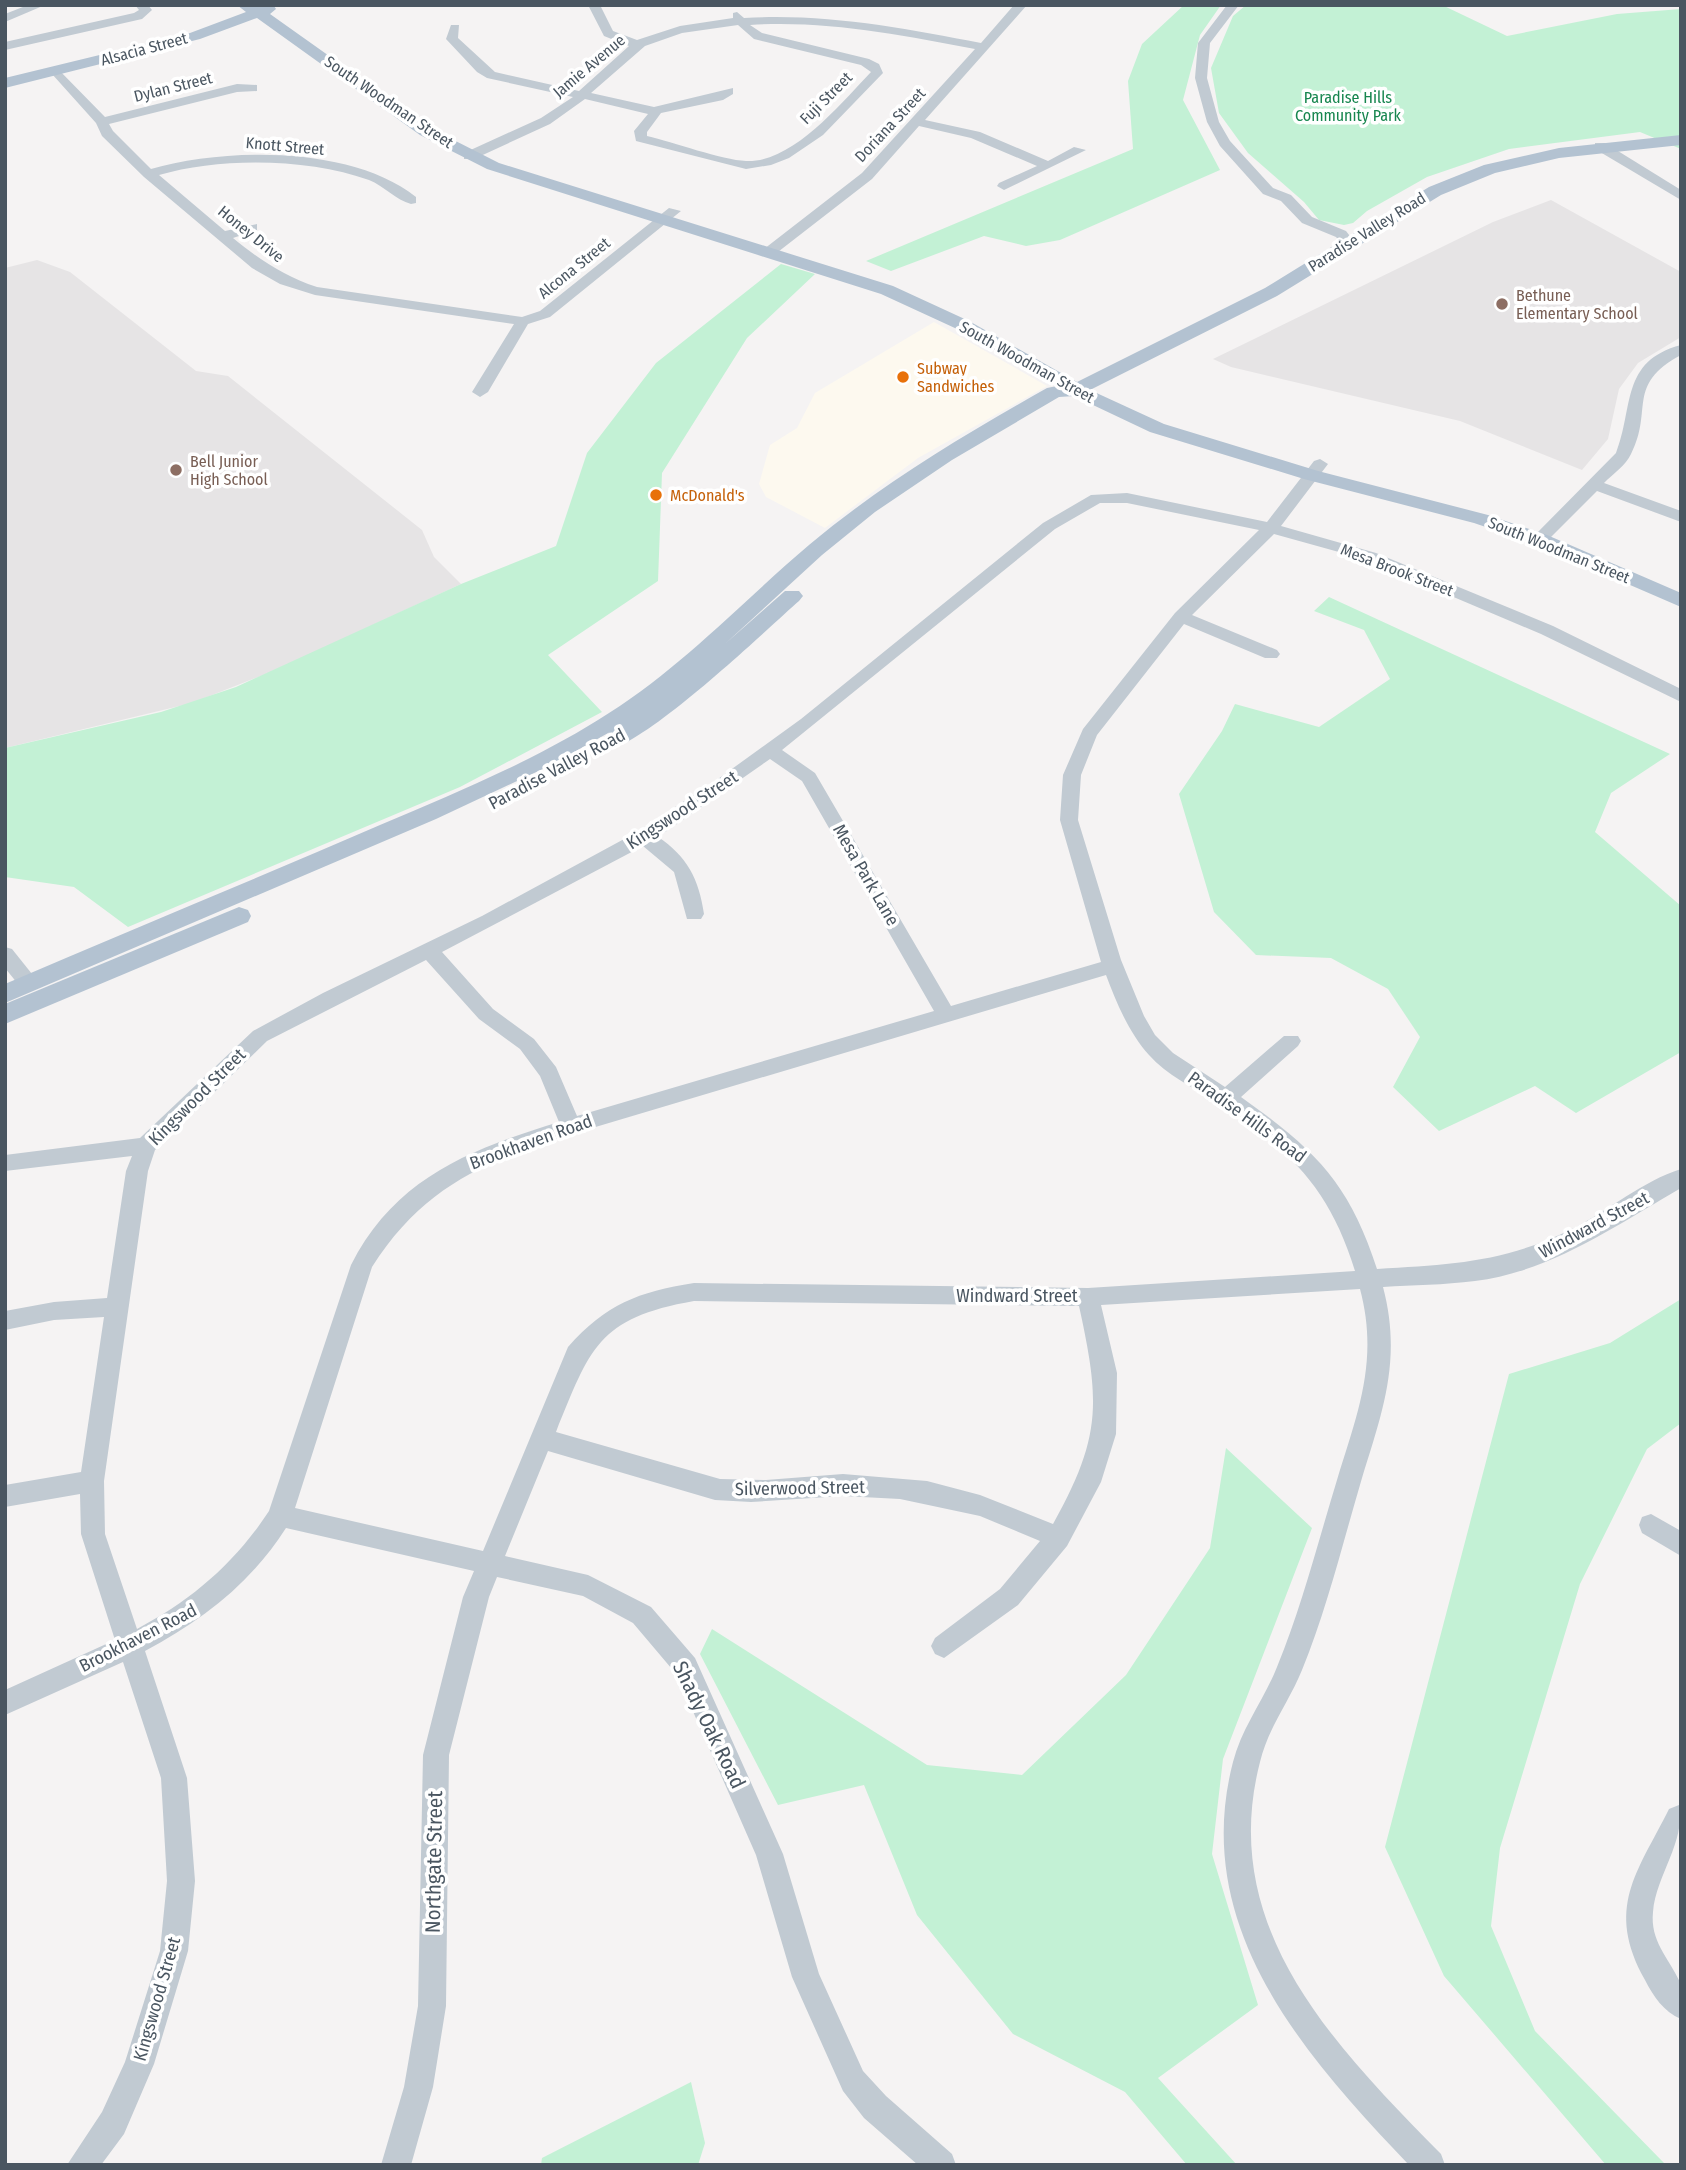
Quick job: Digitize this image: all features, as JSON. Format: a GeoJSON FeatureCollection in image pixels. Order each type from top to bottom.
{"type":"FeatureCollection","features":[{"type":"Feature","properties":{"kind":"main road","name":"South Woodman Street"},"geometry":{"type":"LineString","coordinates":[[244,5],[271,8],[426,132],[477,152],[511,173],[774,248],[887,290],[1083,385],[1157,428],[1315,470],[1481,519],[1545,534],[1681,586]]}},
{"type":"Feature","properties":{"kind":"main road","name":"Alsacia Street"},"geometry":{"type":"LineString","coordinates":[[5,83],[195,36],[271,8]]}},
{"type":"Feature","properties":{"kind":"main road","name":"Paradise Valley Road"},"geometry":{"type":"LineString","coordinates":[[5,994],[273,882],[504,780],[565,749],[620,716],[684,667],[841,528],[939,458],[1054,392],[1083,385],[1271,292],[1410,204],[1460,181],[1522,161],[1600,146],[1681,140]]}},
{"type":"Feature","properties":{"kind":"main road","name":"Paradise Valley Road"},"geometry":{"type":"LineString","coordinates":[[5,1015],[285,897],[518,793],[580,761],[671,702],[724,658],[859,535],[902,502],[955,466],[1070,403],[1083,385]]}},
{"type":"Feature","properties":{"kind":"main road","name":"South Woodman Street"},"geometry":{"type":"LineString","coordinates":[[1545,534],[1681,601]]}},
{"type":"Feature","properties":{"kind":"street"},"geometry":{"type":"LineString","coordinates":[[5,18],[39,5]]}},
{"type":"Feature","properties":{"kind":"street"},"geometry":{"type":"LineString","coordinates":[[5,46],[138,16],[146,10],[141,5]]}},
{"type":"Feature","properties":{"kind":"street"},"geometry":{"type":"LineString","coordinates":[[594,5],[608,33],[638,45]]}},
{"type":"Feature","properties":{"kind":"street","name":"Doriana Street"},"geometry":{"type":"LineString","coordinates":[[774,248],[866,176],[918,122],[1021,5]]}},
{"type":"Feature","properties":{"kind":"street"},"geometry":{"type":"LineString","coordinates":[[1233,5],[1204,43],[1201,78],[1204,97],[1225,143],[1268,191],[1270,201],[1287,221],[1322,240],[1349,244]]}},
{"type":"Feature","properties":{"kind":"street","name":"Jamie Avenue"},"geometry":{"type":"LineString","coordinates":[[477,152],[552,117],[584,93],[638,45],[682,27],[737,16],[829,14],[985,47]]}},
{"type":"Feature","properties":{"kind":"street","name":"Fuji Street"},"geometry":{"type":"LineString","coordinates":[[654,111],[655,116],[640,131],[641,138],[746,165],[758,165],[820,132],[877,73],[875,67],[865,62],[758,36],[745,27],[737,16]]}},
{"type":"Feature","properties":{"kind":"street"},"geometry":{"type":"LineString","coordinates":[[455,28],[452,38],[481,69],[491,75],[584,93],[654,111],[719,97],[729,91]]}},
{"type":"Feature","properties":{"kind":"street","name":"Honey Drive"},"geometry":{"type":"LineString","coordinates":[[56,71],[102,122],[107,133],[149,174],[257,265],[285,281],[315,291],[523,321]]}},
{"type":"Feature","properties":{"kind":"street","name":"Dylan Street"},"geometry":{"type":"LineString","coordinates":[[102,122],[237,88],[253,88]]}},
{"type":"Feature","properties":{"kind":"street"},"geometry":{"type":"LineString","coordinates":[[918,122],[975,135],[1048,166]]}},
{"type":"Feature","properties":{"kind":"street"},"geometry":{"type":"LineString","coordinates":[[1600,146],[1681,196]]}},
{"type":"Feature","properties":{"kind":"street"},"geometry":{"type":"LineString","coordinates":[[313,164],[323,150]]}},
{"type":"Feature","properties":{"kind":"street"},"geometry":{"type":"LineString","coordinates":[[1004,186],[1079,150]]}},
{"type":"Feature","properties":{"kind":"street","name":"Knott Street"},"geometry":{"type":"LineString","coordinates":[[149,174],[202,161],[234,159],[313,164],[366,175],[404,192],[411,200]]}},
{"type":"Feature","properties":{"kind":"street","name":"Alcona Street"},"geometry":{"type":"LineString","coordinates":[[523,321],[545,314],[668,216]]}},
{"type":"Feature","properties":{"kind":"street"},"geometry":{"type":"LineString","coordinates":[[225,236],[252,228]]}},
{"type":"Feature","properties":{"kind":"street"},"geometry":{"type":"LineString","coordinates":[[480,392],[523,321]]}},
{"type":"Feature","properties":{"kind":"street"},"geometry":{"type":"LineString","coordinates":[[1545,534],[1615,464],[1630,440],[1632,402],[1642,377],[1658,361],[1681,349]]}},
{"type":"Feature","properties":{"kind":"street","name":"Paradise Hills Road"},"geometry":{"type":"LineString","coordinates":[[1315,470],[1271,528],[1181,617],[1089,733],[1078,752],[1066,795],[1069,820],[1124,1001],[1149,1042],[1166,1061],[1286,1140],[1324,1179],[1354,1229],[1381,1319],[1382,1358],[1376,1393],[1292,1664],[1256,1732],[1241,1788],[1237,1850],[1241,1885],[1255,1934],[1291,2007],[1335,2067],[1430,2165]]}},
{"type":"Feature","properties":{"kind":"street"},"geometry":{"type":"LineString","coordinates":[[1593,484],[1681,517]]}},
{"type":"Feature","properties":{"kind":"street","name":"Mesa Brook Street"},"geometry":{"type":"LineString","coordinates":[[1097,498],[1127,498],[1271,528],[1370,556],[1547,630],[1681,696]]}},
{"type":"Feature","properties":{"kind":"street","name":"Kingswood Street"},"geometry":{"type":"LineString","coordinates":[[82,2165],[113,2123],[139,2064],[174,1951],[181,1881],[174,1778],[93,1534],[92,1481],[137,1171],[146,1146],[260,1036],[330,998],[430,951],[644,837],[770,750],[1049,526],[1097,498]]}},
{"type":"Feature","properties":{"kind":"street"},"geometry":{"type":"LineString","coordinates":[[1181,617],[1271,654]]}},
{"type":"Feature","properties":{"kind":"street","name":"Mesa Park Lane"},"geometry":{"type":"LineString","coordinates":[[770,750],[809,777],[946,1014]]}},
{"type":"Feature","properties":{"kind":"street"},"geometry":{"type":"LineString","coordinates":[[644,837],[665,850],[682,868],[692,886],[694,914]]}},
{"type":"Feature","properties":{"kind":"street"},"geometry":{"type":"LineString","coordinates":[[430,951],[486,1014],[527,1044],[549,1073],[571,1126]]}},
{"type":"Feature","properties":{"kind":"street"},"geometry":{"type":"LineString","coordinates":[[5,954],[29,984]]}},
{"type":"Feature","properties":{"kind":"street","name":"Brookhaven Road"},"geometry":{"type":"LineString","coordinates":[[5,1703],[131,1644],[214,1596],[245,1567],[269,1537],[280,1516],[362,1265],[382,1235],[421,1194],[465,1165],[494,1151],[1114,965]]}},
{"type":"Feature","properties":{"kind":"street"},"geometry":{"type":"LineString","coordinates":[[1226,1098],[1291,1041]]}},
{"type":"Feature","properties":{"kind":"street"},"geometry":{"type":"LineString","coordinates":[[5,1163],[146,1146]]}},
{"type":"Feature","properties":{"kind":"street","name":"Windward Street"},"geometry":{"type":"LineString","coordinates":[[491,1563],[576,1354],[610,1319],[653,1299],[694,1292],[1088,1297],[1452,1275],[1521,1262],[1558,1247],[1681,1177]]}},
{"type":"Feature","properties":{"kind":"street"},"geometry":{"type":"LineString","coordinates":[[944,1646],[1009,1597],[1058,1538],[1089,1482],[1104,1434],[1105,1373],[1088,1297]]}},
{"type":"Feature","properties":{"kind":"street"},"geometry":{"type":"LineString","coordinates":[[5,1321],[54,1311],[118,1307]]}},
{"type":"Feature","properties":{"kind":"street","name":"Silverwood Street"},"geometry":{"type":"LineString","coordinates":[[540,1438],[630,1467],[722,1490],[797,1490],[842,1485],[912,1488],[957,1497],[1022,1520],[1058,1538]]}},
{"type":"Feature","properties":{"kind":"street"},"geometry":{"type":"LineString","coordinates":[[5,1496],[92,1481]]}},
{"type":"Feature","properties":{"kind":"street","name":"Shady Oak Road"},"geometry":{"type":"LineString","coordinates":[[280,1516],[588,1586],[642,1615],[686,1667],[769,1854],[806,1977],[853,2081],[875,2107],[942,2165]]}},
{"type":"Feature","properties":{"kind":"street"},"geometry":{"type":"LineString","coordinates":[[1651,1525],[1681,1545]]}},
{"type":"Feature","properties":{"kind":"street","name":"Northgate Street"},"geometry":{"type":"LineString","coordinates":[[396,2165],[420,2087],[432,2006],[436,1755],[461,1648],[476,1597],[491,1563]]}},
{"type":"Feature","properties":{"kind":"street"},"geometry":{"type":"LineString","coordinates":[[1679,1818],[1639,1903],[1646,1950],[1661,1982],[1681,2005]]}},
{"type":"Feature","properties":{"kind":"shaded area","name":"Bethune Elementary School"},"geometry":{"type":"Polygon","coordinates":[[[1551,200],[1681,272],[1681,337],[1638,363],[1619,389],[1608,439],[1582,470],[1460,421],[1231,367],[1213,359],[1493,222],[1551,200]]]}},
{"type":"Feature","properties":{"kind":"shaded area","name":"Bell Junior High School"},"geometry":{"type":"Polygon","coordinates":[[[37,260],[70,272],[196,371],[228,376],[422,530],[434,557],[461,584],[276,670],[192,703],[5,748],[5,268],[37,260]]]}},
{"type":"Feature","properties":{"kind":"shaded area"},"geometry":{"type":"Polygon","coordinates":[[[934,322],[1047,386],[918,458],[825,528],[766,497],[759,484],[770,445],[797,428],[815,393],[934,322]]]}},
{"type":"Feature","properties":{"kind":"green space"},"geometry":{"type":"Polygon","coordinates":[[[1184,5],[1221,5],[1200,35],[1183,100],[1220,170],[1060,240],[1026,246],[984,236],[891,271],[866,261],[1133,149],[1128,81],[1142,44],[1184,5]]]}},
{"type":"Feature","properties":{"kind":"green space","name":"Paradise Hills Community Park"},"geometry":{"type":"Polygon","coordinates":[[[1246,5],[1442,5],[1507,36],[1617,14],[1681,9],[1681,149],[1640,132],[1509,149],[1427,177],[1367,211],[1353,223],[1344,225],[1319,220],[1304,202],[1248,153],[1219,113],[1211,68],[1233,16],[1246,5]]]}},
{"type":"Feature","properties":{"kind":"green space"},"geometry":{"type":"Polygon","coordinates":[[[781,264],[815,274],[747,338],[662,473],[658,581],[548,655],[602,712],[460,787],[128,927],[74,887],[5,877],[5,748],[161,712],[236,687],[461,584],[556,546],[587,453],[656,363],[781,264]]]}},
{"type":"Feature","properties":{"kind":"green space"},"geometry":{"type":"Polygon","coordinates":[[[1329,597],[1670,754],[1611,793],[1595,832],[1681,906],[1681,1052],[1576,1113],[1535,1086],[1439,1131],[1393,1087],[1420,1037],[1388,989],[1331,958],[1256,955],[1214,912],[1179,794],[1222,731],[1235,704],[1319,727],[1390,679],[1364,630],[1314,611],[1329,597]]]}},
{"type":"Feature","properties":{"kind":"green space"},"geometry":{"type":"Polygon","coordinates":[[[1681,1299],[1681,1423],[1647,1449],[1580,1584],[1500,1848],[1491,1926],[1535,2031],[1664,2163],[1606,2165],[1444,1976],[1385,1847],[1509,1374],[1610,1343],[1681,1299]]]}},
{"type":"Feature","properties":{"kind":"green space"},"geometry":{"type":"Polygon","coordinates":[[[1226,1448],[1312,1528],[1223,1759],[1212,1854],[1258,2005],[1158,2078],[1237,2165],[1187,2165],[1125,2092],[1013,2034],[917,1915],[864,1785],[778,1805],[700,1654],[712,1629],[927,1765],[1022,1775],[1126,1675],[1210,1548],[1226,1448]]]}},
{"type":"Feature","properties":{"kind":"green space"},"geometry":{"type":"Polygon","coordinates":[[[691,2082],[705,2143],[698,2165],[541,2165],[542,2158],[691,2082]]]}},
{"type":"Feature","properties":{"kind":"place","name":"Bethune Elementary School"},"geometry":{"type":"Point","coordinates":[1502,304]}},
{"type":"Feature","properties":{"kind":"place","name":"Subway Sandwiches"},"geometry":{"type":"Point","coordinates":[903,377]}},
{"type":"Feature","properties":{"kind":"place","name":"Bell Junior High School"},"geometry":{"type":"Point","coordinates":[176,470]}},
{"type":"Feature","properties":{"kind":"place","name":"McDonald's"},"geometry":{"type":"Point","coordinates":[656,495]}}]}
